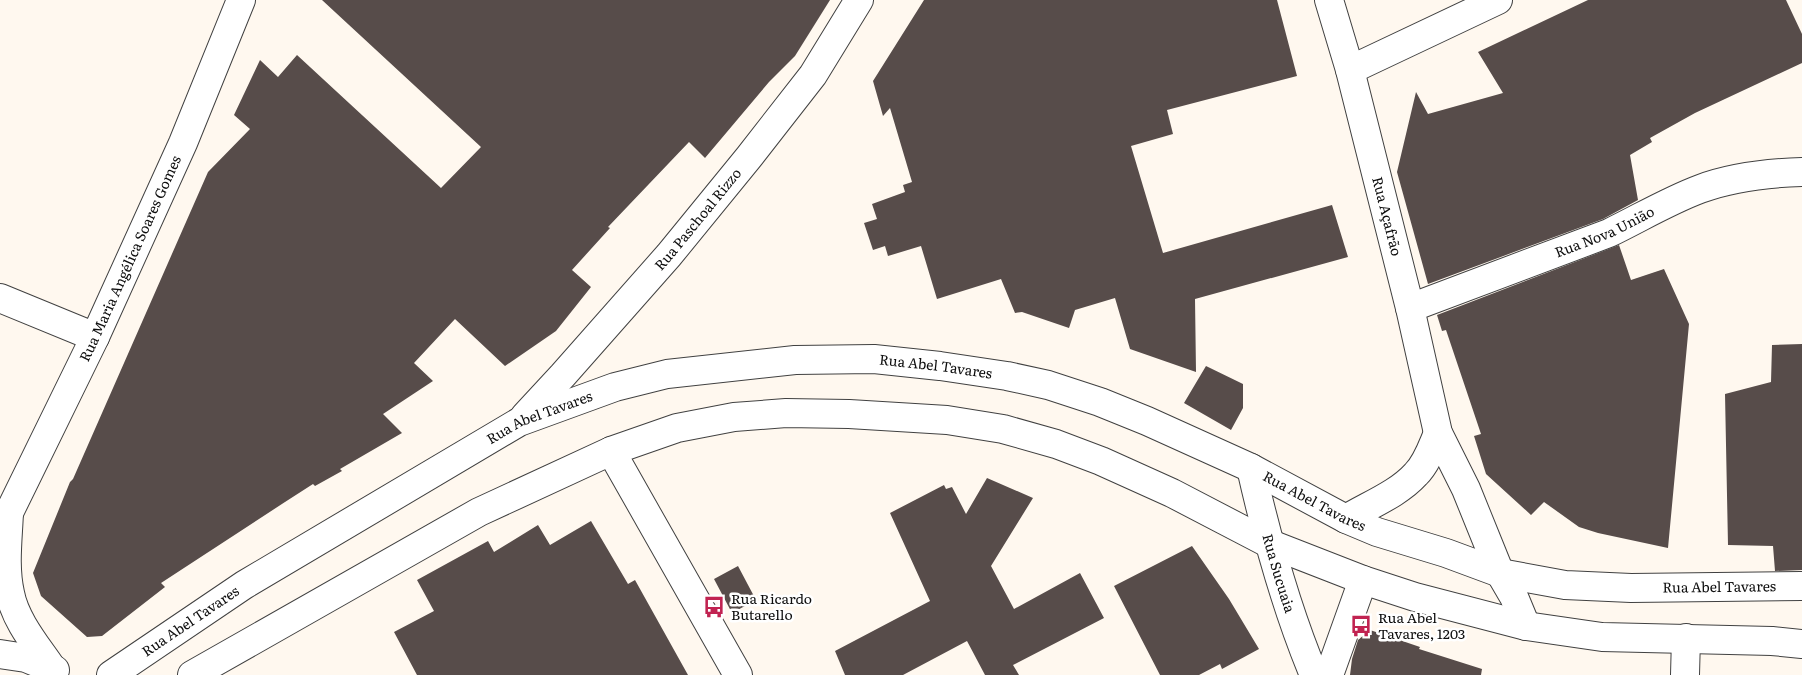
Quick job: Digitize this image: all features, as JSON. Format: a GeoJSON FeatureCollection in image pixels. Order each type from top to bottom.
{"type":"FeatureCollection","features":[{"type":"Feature","properties":{"kind":"street","name":"Rua Maria Angélica Soares Gomes"},"geometry":{"type":"LineString","coordinates":[[57,671],[20,621],[10,595],[6,568],[4,522],[95,337],[183,143],[242,0]]}},
{"type":"Feature","properties":{"kind":"street","name":"Rua Paschoal Rizzo"},"geometry":{"type":"LineString","coordinates":[[519,422],[563,376],[663,262],[749,157],[813,75],[858,0]]}},
{"type":"Feature","properties":{"kind":"street","name":"Rua Açafrão"},"geometry":{"type":"LineString","coordinates":[[1329,0],[1350,70],[1410,308],[1438,433],[1466,489],[1500,574],[1514,597],[1526,626]]}},
{"type":"Feature","properties":{"kind":"street"},"geometry":{"type":"LineString","coordinates":[[1350,70],[1498,0]]}},
{"type":"Feature","properties":{"kind":"street","name":"Rua Nova União"},"geometry":{"type":"LineString","coordinates":[[1410,308],[1609,233],[1660,206],[1701,188],[1762,174],[1802,172]]}},
{"type":"Feature","properties":{"kind":"street"},"geometry":{"type":"LineString","coordinates":[[0,298],[95,337]]}},
{"type":"Feature","properties":{"kind":"street","name":"Rua Abel Tavares"},"geometry":{"type":"LineString","coordinates":[[111,675],[244,585],[519,422],[615,387],[667,374],[796,360],[874,358],[978,372],[1048,385],[1110,406],[1251,468],[1346,519],[1377,532],[1446,553],[1500,574],[1566,586],[1632,588],[1802,586]]}},
{"type":"Feature","properties":{"kind":"street"},"geometry":{"type":"LineString","coordinates":[[192,675],[479,512],[611,451],[677,428],[734,417],[786,413],[849,414],[948,420],[1003,429],[1056,444],[1101,461],[1172,493],[1268,543],[1363,580],[1415,597],[1526,626],[1602,637],[1772,640],[1802,644]]}},
{"type":"Feature","properties":{"kind":"street"},"geometry":{"type":"LineString","coordinates":[[1346,519],[1386,496],[1417,474],[1431,450],[1438,433]]}},
{"type":"Feature","properties":{"kind":"street"},"geometry":{"type":"LineString","coordinates":[[611,451],[738,675]]}},
{"type":"Feature","properties":{"kind":"street","name":"Rua Sucuaia"},"geometry":{"type":"LineString","coordinates":[[1251,468],[1268,543],[1300,642],[1314,675]]}},
{"type":"Feature","properties":{"kind":"street"},"geometry":{"type":"LineString","coordinates":[[1329,675],[1363,580]]}},
{"type":"Feature","properties":{"kind":"street"},"geometry":{"type":"LineString","coordinates":[[1685,675],[1686,638]]}},
{"type":"Feature","properties":{"kind":"street"},"geometry":{"type":"LineString","coordinates":[[0,654],[26,658],[57,671]]}},
{"type":"Feature","properties":{"kind":"building"},"geometry":{"type":"Polygon","coordinates":[[[322,0],[830,0],[795,56],[769,82],[705,158],[689,142],[608,227],[610,228],[572,270],[591,287],[556,331],[505,366],[455,319],[414,363],[433,381],[383,414],[402,433],[340,469],[342,471],[315,486],[313,484],[161,583],[165,587],[102,636],[87,637],[41,596],[33,573],[70,482],[73,479],[208,172],[250,129],[234,115],[260,60],[278,77],[297,55],[441,188],[481,147],[322,0]]]}},
{"type":"Feature","properties":{"kind":"building"},"geometry":{"type":"Polygon","coordinates":[[[924,0],[1277,0],[1297,76],[1167,110],[1173,134],[1131,146],[1163,253],[1332,205],[1348,257],[1195,299],[1196,372],[1130,349],[1115,298],[1075,310],[1069,328],[1022,312],[1015,313],[1001,279],[937,299],[921,246],[888,256],[885,246],[873,250],[864,223],[877,219],[872,204],[905,192],[903,185],[912,182],[890,108],[883,116],[873,81],[924,0]]]}},
{"type":"Feature","properties":{"kind":"building"},"geometry":{"type":"Polygon","coordinates":[[[1588,0],[1786,0],[1802,34],[1802,63],[1695,113],[1650,138],[1652,142],[1630,155],[1638,200],[1603,219],[1428,284],[1397,172],[1416,92],[1428,114],[1503,93],[1478,52],[1588,0]]]}},
{"type":"Feature","properties":{"kind":"building"},"geometry":{"type":"Polygon","coordinates":[[[1619,245],[1631,280],[1664,269],[1689,324],[1668,548],[1579,527],[1544,502],[1531,515],[1486,474],[1474,436],[1481,434],[1446,330],[1442,331],[1437,315],[1619,245]]]}},
{"type":"Feature","properties":{"kind":"building"},"geometry":{"type":"Polygon","coordinates":[[[1802,344],[1802,570],[1775,571],[1773,546],[1728,545],[1725,394],[1771,382],[1772,345],[1802,344]]]}},
{"type":"Feature","properties":{"kind":"building"},"geometry":{"type":"Polygon","coordinates":[[[1206,366],[1243,384],[1243,408],[1231,430],[1184,403],[1206,366]]]}},
{"type":"Feature","properties":{"kind":"building"},"geometry":{"type":"Polygon","coordinates":[[[987,478],[1033,498],[991,566],[1014,609],[1080,573],[1104,618],[1013,665],[1019,675],[985,675],[967,641],[903,675],[845,675],[835,651],[930,601],[890,513],[944,485],[946,489],[952,487],[966,514],[987,478]]]}},
{"type":"Feature","properties":{"kind":"building"},"geometry":{"type":"Polygon","coordinates":[[[591,521],[628,584],[635,580],[688,675],[417,675],[394,632],[434,611],[417,580],[488,541],[494,552],[538,525],[550,545],[591,521]]]}},
{"type":"Feature","properties":{"kind":"building"},"geometry":{"type":"Polygon","coordinates":[[[1192,546],[1229,599],[1259,649],[1222,669],[1220,664],[1199,675],[1160,675],[1114,586],[1192,546]]]}},
{"type":"Feature","properties":{"kind":"building"},"geometry":{"type":"Polygon","coordinates":[[[738,566],[756,600],[732,613],[714,579],[738,566]]]}},
{"type":"Feature","properties":{"kind":"building"},"geometry":{"type":"Polygon","coordinates":[[[1370,630],[1420,647],[1419,649],[1482,669],[1481,675],[1350,675],[1352,659],[1358,640],[1370,630]]]}},
{"type":"Feature","properties":{"kind":"place","name":"Rua Ricardo Butarello"},"geometry":{"type":"Point","coordinates":[714,607]}},
{"type":"Feature","properties":{"kind":"place","name":"Rua Abel Tavares, 1203"},"geometry":{"type":"Point","coordinates":[1361,626]}}]}
